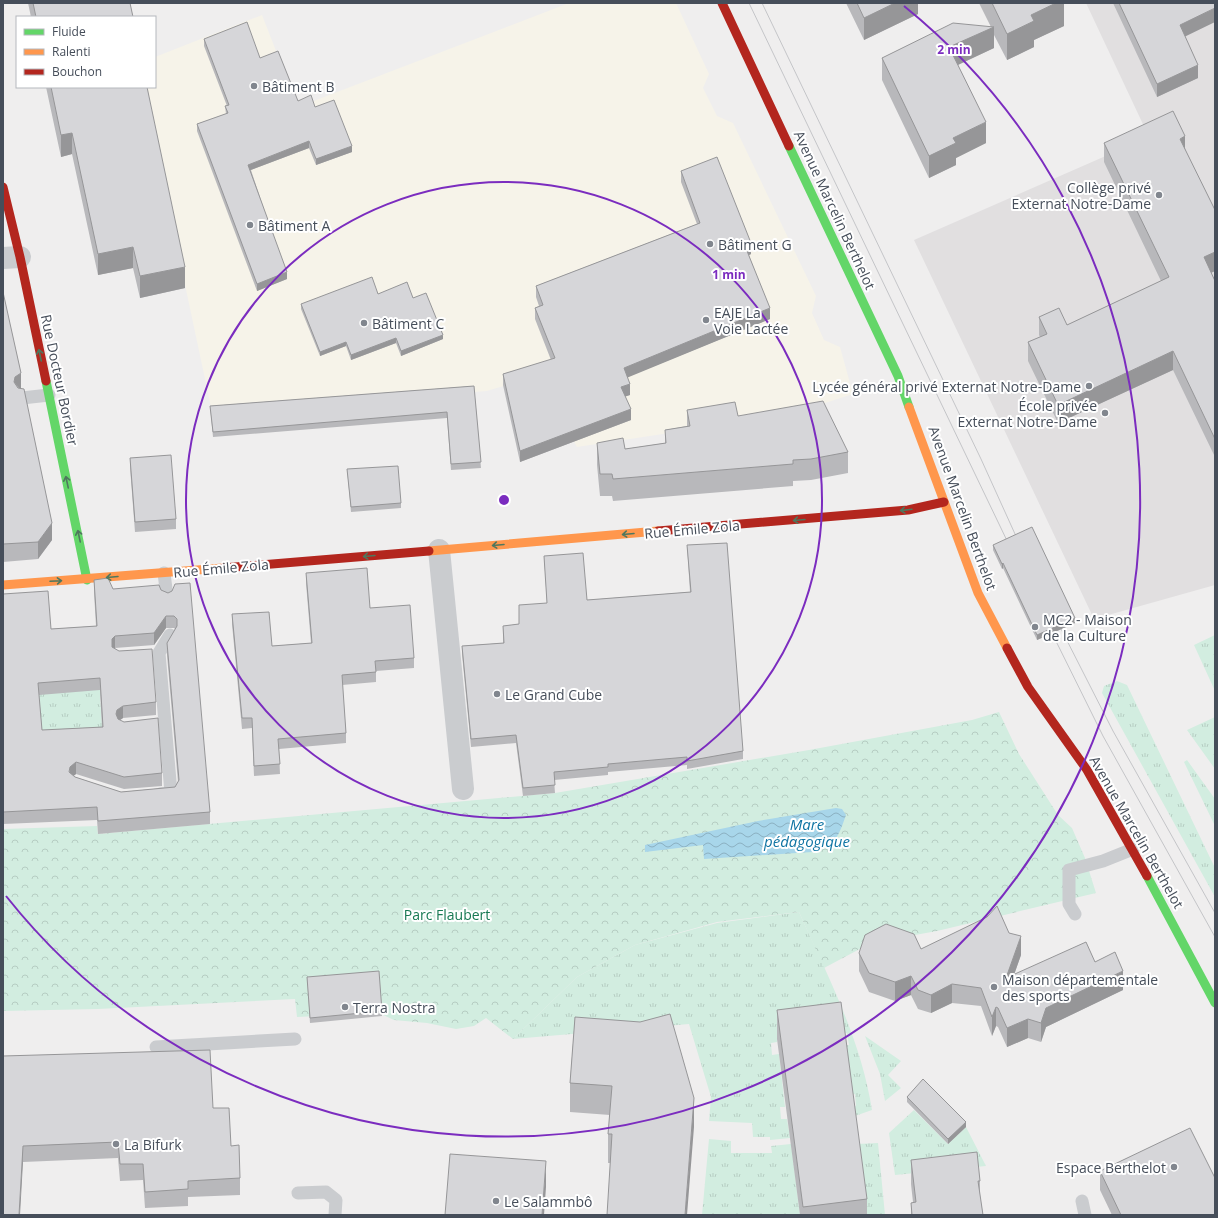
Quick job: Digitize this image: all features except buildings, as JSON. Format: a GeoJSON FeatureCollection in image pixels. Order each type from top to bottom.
{"type":"FeatureCollection","features":[{"type":"Feature","properties":{"kind":"street","name":"Avenue Marcelin Berthelot"},"geometry":{"type":"LineString","coordinates":[[722,3],[898,376],[978,593],[1028,687],[1087,770],[1133,849],[1215,1003]]}},
{"type":"Feature","properties":{"kind":"street","name":"Rue Docteur Bordier"},"geometry":{"type":"LineString","coordinates":[[3,186],[12,258],[24,279],[87,580]]}},
{"type":"Feature","properties":{"kind":"street","name":"Rue Émile Zola"},"geometry":{"type":"LineString","coordinates":[[3,585],[87,580],[908,510],[944,502]]}},
{"type":"Feature","properties":{"kind":"street"},"geometry":{"type":"LineString","coordinates":[[439,550],[463,789]]}},
{"type":"Feature","properties":{"kind":"lane"},"geometry":{"type":"LineString","coordinates":[[22,398],[49,395]]}},
{"type":"Feature","properties":{"kind":"lane"},"geometry":{"type":"LineString","coordinates":[[164,573],[167,597]]}},
{"type":"Feature","properties":{"kind":"lane"},"geometry":{"type":"LineString","coordinates":[[150,795],[171,793],[160,652],[170,635]]}},
{"type":"Feature","properties":{"kind":"lane"},"geometry":{"type":"LineString","coordinates":[[146,654],[160,652]]}},
{"type":"Feature","properties":{"kind":"lane"},"geometry":{"type":"LineString","coordinates":[[151,723],[165,722]]}},
{"type":"Feature","properties":{"kind":"lane"},"geometry":{"type":"LineString","coordinates":[[1075,914],[1069,904],[1069,870],[1103,861],[1133,849]]}},
{"type":"Feature","properties":{"kind":"lane"},"geometry":{"type":"LineString","coordinates":[[156,1047],[295,1039]]}},
{"type":"Feature","properties":{"kind":"lane"},"geometry":{"type":"LineString","coordinates":[[298,1193],[326,1192],[336,1200],[335,1215]]}},
{"type":"Feature","properties":{"kind":"lane"},"geometry":{"type":"LineString","coordinates":[[1082,1201],[1085,1215]]}},
{"type":"Feature","properties":{"kind":"shaded area"},"geometry":{"type":"Polygon","coordinates":[[[569,3],[676,3],[709,74],[703,88],[717,116],[733,123],[816,296],[812,313],[824,340],[840,347],[853,394],[822,404],[729,424],[577,447],[536,376],[487,391],[212,412],[143,88],[156,88],[156,57],[262,15],[298,107],[569,3]]]}},
{"type":"Feature","properties":{"kind":"shaded area","name":"École privée Externat Notre-Dame"},"geometry":{"type":"Polygon","coordinates":[[[1086,3],[1215,3],[1215,585],[1094,619],[914,240],[1149,137],[1086,3]]]}},
{"type":"Feature","properties":{"kind":"green space"},"geometry":{"type":"Polygon","coordinates":[[[1215,635],[1215,691],[1194,645],[1215,635]]]}},
{"type":"Feature","properties":{"kind":"green space"},"geometry":{"type":"Polygon","coordinates":[[[1117,681],[1127,685],[1215,868],[1215,897],[1102,693],[1104,686],[1117,681]]]}},
{"type":"Feature","properties":{"kind":"green space"},"geometry":{"type":"Polygon","coordinates":[[[38,689],[103,690],[100,697],[103,739],[42,743],[38,689]]]}},
{"type":"Feature","properties":{"kind":"green space","name":"Parc Flaubert"},"geometry":{"type":"Polygon","coordinates":[[[999,712],[1019,754],[1058,815],[1072,828],[1085,858],[1096,893],[937,931],[871,943],[824,968],[799,912],[717,922],[635,945],[577,977],[513,1039],[486,1018],[474,1026],[456,1029],[427,1023],[394,1020],[379,1013],[297,1017],[295,999],[98,1009],[3,1011],[3,829],[97,826],[98,834],[555,793],[809,750],[972,720],[999,712]]]}},
{"type":"Feature","properties":{"kind":"green space"},"geometry":{"type":"Polygon","coordinates":[[[1215,717],[1215,769],[1187,730],[1215,717]]]}},
{"type":"Feature","properties":{"kind":"green space"},"geometry":{"type":"Polygon","coordinates":[[[1187,760],[1215,799],[1215,826],[1184,762],[1187,760]]]}},
{"type":"Feature","properties":{"kind":"green space"},"geometry":{"type":"Polygon","coordinates":[[[799,912],[832,984],[852,1033],[867,1084],[872,1110],[852,1117],[850,1107],[856,1106],[855,1094],[849,1095],[843,1046],[849,1045],[847,1033],[777,1039],[777,1042],[771,1043],[772,1055],[779,1054],[785,1107],[780,1107],[781,1119],[787,1119],[790,1138],[770,1140],[770,1137],[753,1137],[752,1123],[709,1121],[711,1097],[689,1024],[513,1039],[577,977],[635,945],[717,923],[799,912]]]}},
{"type":"Feature","properties":{"kind":"green space"},"geometry":{"type":"Polygon","coordinates":[[[865,1036],[901,1061],[888,1075],[901,1088],[885,1101],[880,1074],[865,1036]]]}},
{"type":"Feature","properties":{"kind":"green space"},"geometry":{"type":"Polygon","coordinates":[[[914,1110],[948,1144],[966,1127],[986,1166],[895,1175],[889,1133],[914,1110]]]}},
{"type":"Feature","properties":{"kind":"green space"},"geometry":{"type":"Polygon","coordinates":[[[709,1139],[731,1141],[731,1153],[772,1153],[771,1146],[791,1144],[800,1215],[702,1215],[709,1139]]]}},
{"type":"Feature","properties":{"kind":"green space"},"geometry":{"type":"Polygon","coordinates":[[[878,1143],[885,1215],[865,1215],[857,1144],[878,1143]]]}},
{"type":"Feature","properties":{"kind":"water","name":"Mare pédagogique"},"geometry":{"type":"Polygon","coordinates":[[[836,808],[842,809],[846,815],[838,835],[831,843],[812,852],[704,859],[703,845],[645,852],[645,845],[758,821],[836,808]]]}},
{"type":"Feature","properties":{"kind":"tram line"},"geometry":{"type":"LineString","coordinates":[[749,3],[1011,549]]}},
{"type":"Feature","properties":{"kind":"tram line"},"geometry":{"type":"LineString","coordinates":[[762,3],[981,459],[1020,545]]}},
{"type":"Feature","properties":{"kind":"tram line"},"geometry":{"type":"LineString","coordinates":[[1056,619],[1113,731],[1215,913]]}},
{"type":"Feature","properties":{"kind":"tram line"},"geometry":{"type":"LineString","coordinates":[[1047,623],[1103,736],[1215,937]]}},
{"type":"Feature","properties":{"kind":"traffic: fast"},"geometry":{"type":"LineString","coordinates":[[789,146],[898,376],[909,407]]}},
{"type":"Feature","properties":{"kind":"traffic: fast"},"geometry":{"type":"LineString","coordinates":[[46,381],[87,580]]}},
{"type":"Feature","properties":{"kind":"traffic: fast"},"geometry":{"type":"LineString","coordinates":[[1147,876],[1215,1003]]}},
{"type":"Feature","properties":{"kind":"traffic: slow"},"geometry":{"type":"LineString","coordinates":[[909,407],[978,593],[1007,648]]}},
{"type":"Feature","properties":{"kind":"traffic: slow"},"geometry":{"type":"LineString","coordinates":[[429,551],[658,531]]}},
{"type":"Feature","properties":{"kind":"traffic: slow"},"geometry":{"type":"LineString","coordinates":[[3,585],[223,568]]}},
{"type":"Feature","properties":{"kind":"traffic: jam"},"geometry":{"type":"LineString","coordinates":[[722,3],[789,146]]}},
{"type":"Feature","properties":{"kind":"traffic: jam"},"geometry":{"type":"LineString","coordinates":[[3,187],[20,257],[46,381]]}},
{"type":"Feature","properties":{"kind":"traffic: jam"},"geometry":{"type":"LineString","coordinates":[[658,531],[908,510],[944,502]]}},
{"type":"Feature","properties":{"kind":"traffic: jam"},"geometry":{"type":"LineString","coordinates":[[223,568],[429,551]]}},
{"type":"Feature","properties":{"kind":"traffic: jam"},"geometry":{"type":"LineString","coordinates":[[1007,648],[1028,687],[1087,770],[1147,876]]}},
{"type":"Feature","properties":{"kind":"place","name":"Bâtiment B"},"geometry":{"type":"Point","coordinates":[254,86]}},
{"type":"Feature","properties":{"kind":"place","name":"Collège privé Externat Notre-Dame"},"geometry":{"type":"Point","coordinates":[1159,195]}},
{"type":"Feature","properties":{"kind":"place","name":"Bâtiment A"},"geometry":{"type":"Point","coordinates":[250,225]}},
{"type":"Feature","properties":{"kind":"place","name":"Bâtiment G"},"geometry":{"type":"Point","coordinates":[710,244]}},
{"type":"Feature","properties":{"kind":"place","name":"EAJE La Voie Lactée"},"geometry":{"type":"Point","coordinates":[706,320]}},
{"type":"Feature","properties":{"kind":"place","name":"Bâtiment C"},"geometry":{"type":"Point","coordinates":[364,323]}},
{"type":"Feature","properties":{"kind":"place","name":"Lycée général privé Externat Notre-Dame"},"geometry":{"type":"Point","coordinates":[1089,386]}},
{"type":"Feature","properties":{"kind":"place","name":"École privée Externat Notre-Dame"},"geometry":{"type":"Point","coordinates":[1105,413]}},
{"type":"Feature","properties":{"kind":"place","name":"MC2 - Maison de la Culture"},"geometry":{"type":"Point","coordinates":[1035,627]}},
{"type":"Feature","properties":{"kind":"place","name":"Le Grand Cube"},"geometry":{"type":"Point","coordinates":[497,694]}},
{"type":"Feature","properties":{"kind":"place","name":"Maison départementale des sports"},"geometry":{"type":"Point","coordinates":[994,987]}},
{"type":"Feature","properties":{"kind":"place","name":"Terra Nostra"},"geometry":{"type":"Point","coordinates":[345,1007]}},
{"type":"Feature","properties":{"kind":"place","name":"La Bifurk"},"geometry":{"type":"Point","coordinates":[116,1144]}},
{"type":"Feature","properties":{"kind":"place","name":"Espace Berthelot"},"geometry":{"type":"Point","coordinates":[1174,1167]}},
{"type":"Feature","properties":{"kind":"place","name":"Le Salammbô"},"geometry":{"type":"Point","coordinates":[496,1201]}}]}
